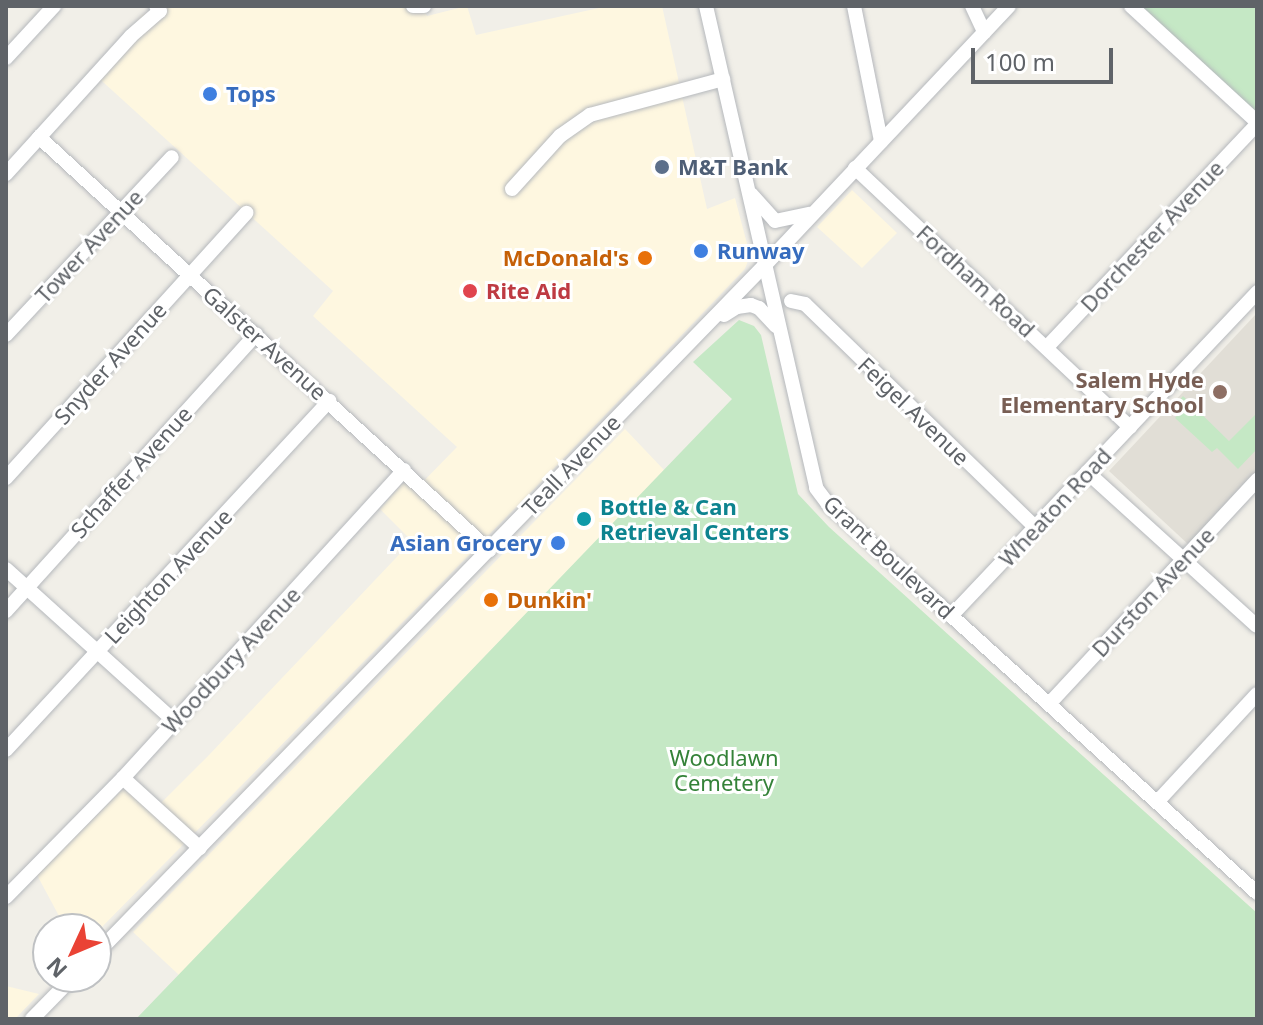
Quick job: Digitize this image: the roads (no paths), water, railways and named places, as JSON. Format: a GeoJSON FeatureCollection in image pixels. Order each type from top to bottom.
{"type":"FeatureCollection","features":[{"type":"Feature","properties":{"kind":"street"},"geometry":{"type":"LineString","coordinates":[[6,58],[54,6]]}},
{"type":"Feature","properties":{"kind":"street","name":"Grant Boulevard"},"geometry":{"type":"LineString","coordinates":[[706,6],[816,488],[828,504],[1257,893]]}},
{"type":"Feature","properties":{"kind":"street"},"geometry":{"type":"LineString","coordinates":[[854,6],[881,141]]}},
{"type":"Feature","properties":{"kind":"street"},"geometry":{"type":"LineString","coordinates":[[972,6],[984,32]]}},
{"type":"Feature","properties":{"kind":"street","name":"Teall Avenue"},"geometry":{"type":"LineString","coordinates":[[112,938],[764,266],[1009,6]]}},
{"type":"Feature","properties":{"kind":"street"},"geometry":{"type":"LineString","coordinates":[[1131,6],[1257,123]]}},
{"type":"Feature","properties":{"kind":"street"},"geometry":{"type":"LineString","coordinates":[[6,174],[158,8]]}},
{"type":"Feature","properties":{"kind":"street"},"geometry":{"type":"LineString","coordinates":[[512,189],[560,136],[590,115],[723,79]]}},
{"type":"Feature","properties":{"kind":"street","name":"Dorchester Avenue"},"geometry":{"type":"LineString","coordinates":[[1047,347],[1257,123]]}},
{"type":"Feature","properties":{"kind":"street","name":"Galster Avenue"},"geometry":{"type":"LineString","coordinates":[[39,137],[489,550]]}},
{"type":"Feature","properties":{"kind":"street","name":"Tower Avenue"},"geometry":{"type":"LineString","coordinates":[[6,335],[172,157]]}},
{"type":"Feature","properties":{"kind":"street","name":"Fordham Road"},"geometry":{"type":"LineString","coordinates":[[855,168],[1130,427]]}},
{"type":"Feature","properties":{"kind":"street"},"geometry":{"type":"LineString","coordinates":[[747,189],[775,221],[795,220],[813,212]]}},
{"type":"Feature","properties":{"kind":"street","name":"Snyder Avenue"},"geometry":{"type":"LineString","coordinates":[[6,478],[246,213]]}},
{"type":"Feature","properties":{"kind":"street","name":"Wheaton Road"},"geometry":{"type":"LineString","coordinates":[[951,616],[1257,292]]}},
{"type":"Feature","properties":{"kind":"street","name":"Feigel Avenue"},"geometry":{"type":"LineString","coordinates":[[791,301],[805,304],[1035,527]]}},
{"type":"Feature","properties":{"kind":"street"},"geometry":{"type":"LineString","coordinates":[[706,325],[737,307],[751,305],[759,308],[777,327]]}},
{"type":"Feature","properties":{"kind":"street","name":"Schaffer Avenue"},"geometry":{"type":"LineString","coordinates":[[6,611],[256,334]]}},
{"type":"Feature","properties":{"kind":"street","name":"Leighton Avenue"},"geometry":{"type":"LineString","coordinates":[[6,750],[329,401]]}},
{"type":"Feature","properties":{"kind":"street","name":"Woodbury Avenue"},"geometry":{"type":"LineString","coordinates":[[7,894],[57,848],[123,778],[404,470]]}},
{"type":"Feature","properties":{"kind":"street"},"geometry":{"type":"LineString","coordinates":[[1087,472],[1257,626]]}},
{"type":"Feature","properties":{"kind":"street","name":"Durston Avenue"},"geometry":{"type":"LineString","coordinates":[[1049,704],[1257,480]]}},
{"type":"Feature","properties":{"kind":"street"},"geometry":{"type":"LineString","coordinates":[[6,569],[173,720]]}},
{"type":"Feature","properties":{"kind":"street"},"geometry":{"type":"LineString","coordinates":[[1157,802],[1257,694]]}},
{"type":"Feature","properties":{"kind":"street"},"geometry":{"type":"LineString","coordinates":[[123,778],[200,848]]}},
{"type":"Feature","properties":{"kind":"street"},"geometry":{"type":"LineString","coordinates":[[32,1019],[57,993]]}},
{"type":"Feature","properties":{"kind":"place","name":"Tops"},"geometry":{"type":"Point","coordinates":[210,94]}},
{"type":"Feature","properties":{"kind":"place","name":"M&T Bank"},"geometry":{"type":"Point","coordinates":[662,167]}},
{"type":"Feature","properties":{"kind":"place","name":"Runway"},"geometry":{"type":"Point","coordinates":[701,251]}},
{"type":"Feature","properties":{"kind":"place","name":"McDonald's"},"geometry":{"type":"Point","coordinates":[645,258]}},
{"type":"Feature","properties":{"kind":"place","name":"Rite Aid"},"geometry":{"type":"Point","coordinates":[470,291]}},
{"type":"Feature","properties":{"kind":"place","name":"Salem Hyde Elementary School"},"geometry":{"type":"Point","coordinates":[1220,392]}},
{"type":"Feature","properties":{"kind":"place","name":"Bottle & Can Retrieval Centers"},"geometry":{"type":"Point","coordinates":[584,519]}},
{"type":"Feature","properties":{"kind":"place","name":"Asian Grocery"},"geometry":{"type":"Point","coordinates":[558,543]}},
{"type":"Feature","properties":{"kind":"place","name":"Dunkin'"},"geometry":{"type":"Point","coordinates":[491,600]}},
{"type":"Feature","properties":{"kind":"park label","name":"Woodlawn Cemetery"},"geometry":{"type":"Point","coordinates":[724,770]}}]}
